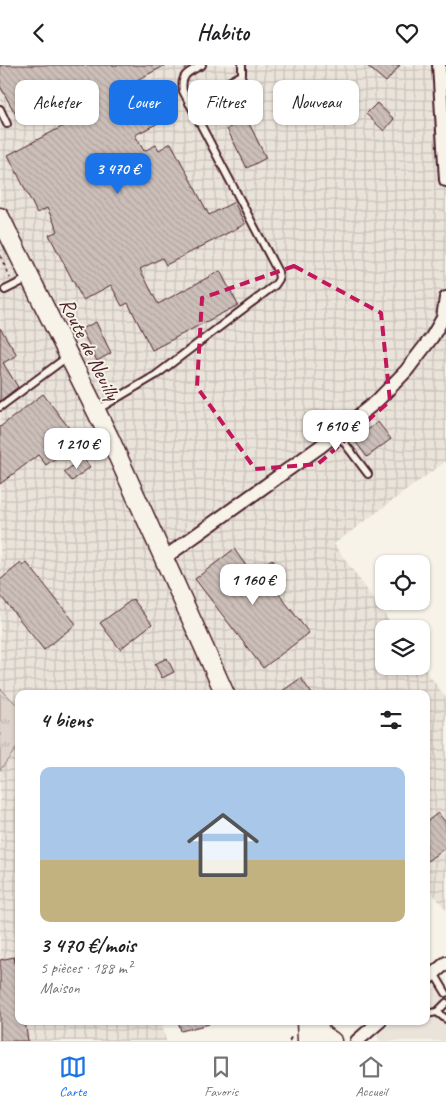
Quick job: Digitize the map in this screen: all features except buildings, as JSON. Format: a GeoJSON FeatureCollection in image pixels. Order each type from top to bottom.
{"type":"FeatureCollection","features":[{"type":"Feature","properties":{"kind":"main road","name":"Route de Neuilly"},"geometry":{"type":"LineString","coordinates":[[0,217],[96,411],[223,690]]}},
{"type":"Feature","properties":{"kind":"main road"},"geometry":{"type":"LineString","coordinates":[[306,1025],[307,1041]]}},
{"type":"Feature","properties":{"kind":"main road"},"geometry":{"type":"LineString","coordinates":[[318,1025],[322,1035],[332,1041]]}},
{"type":"Feature","properties":{"kind":"street"},"geometry":{"type":"LineString","coordinates":[[439,65],[443,80],[446,180]]}},
{"type":"Feature","properties":{"kind":"street"},"geometry":{"type":"LineString","coordinates":[[164,558],[337,433],[376,401],[406,371],[445,318],[446,297]]}},
{"type":"Feature","properties":{"kind":"street"},"geometry":{"type":"LineString","coordinates":[[430,977],[446,963]]}},
{"type":"Feature","properties":{"kind":"street"},"geometry":{"type":"LineString","coordinates":[[357,1041],[375,1025]]}},
{"type":"Feature","properties":{"kind":"lane"},"geometry":{"type":"LineString","coordinates":[[188,101],[182,91],[181,81],[185,73],[202,65]]}},
{"type":"Feature","properties":{"kind":"lane"},"geometry":{"type":"LineString","coordinates":[[233,80],[242,75],[242,65]]}},
{"type":"Feature","properties":{"kind":"lane"},"geometry":{"type":"LineString","coordinates":[[0,109],[7,123]]}},
{"type":"Feature","properties":{"kind":"lane"},"geometry":{"type":"LineString","coordinates":[[96,411],[156,375],[275,285],[279,279],[278,272],[201,125]]}},
{"type":"Feature","properties":{"kind":"lane"},"geometry":{"type":"LineString","coordinates":[[5,290],[30,278]]}},
{"type":"Feature","properties":{"kind":"lane"},"geometry":{"type":"LineString","coordinates":[[0,407],[69,356]]}},
{"type":"Feature","properties":{"kind":"lane"},"geometry":{"type":"LineString","coordinates":[[337,433],[368,474]]}},
{"type":"Feature","properties":{"kind":"lane"},"geometry":{"type":"LineString","coordinates":[[430,977],[446,993]]}},
{"type":"Feature","properties":{"kind":"lane"},"geometry":{"type":"LineString","coordinates":[[430,1013],[437,1012],[446,1003]]}},
{"type":"Feature","properties":{"kind":"lane"},"geometry":{"type":"LineString","coordinates":[[437,1012],[446,1019]]}},
{"type":"Feature","properties":{"kind":"highlighted area"},"geometry":{"type":"Polygon","coordinates":[[[294,266],[381,313],[390,401],[318,464],[255,469],[197,387],[202,298],[294,266]]]}},
{"type":"Feature","properties":{"kind":"shaded area"},"geometry":{"type":"Polygon","coordinates":[[[0,65],[446,65],[446,461],[334,544],[375,601],[375,610],[381,610],[389,620],[375,620],[375,675],[429,675],[446,698],[446,910],[430,890],[430,690],[15,690],[15,1025],[162,1025],[166,1041],[0,1041],[0,65]]]}},
{"type":"Feature","properties":{"kind":"shaded area"},"geometry":{"type":"Polygon","coordinates":[[[446,978],[446,1041],[379,1041],[377,1035],[389,1025],[430,1025],[430,991],[446,978]]]}},
{"type":"Feature","properties":{"kind":"green space"},"geometry":{"type":"Polygon","coordinates":[[[0,688],[15,703],[15,750],[0,770],[0,688]]]}}]}
